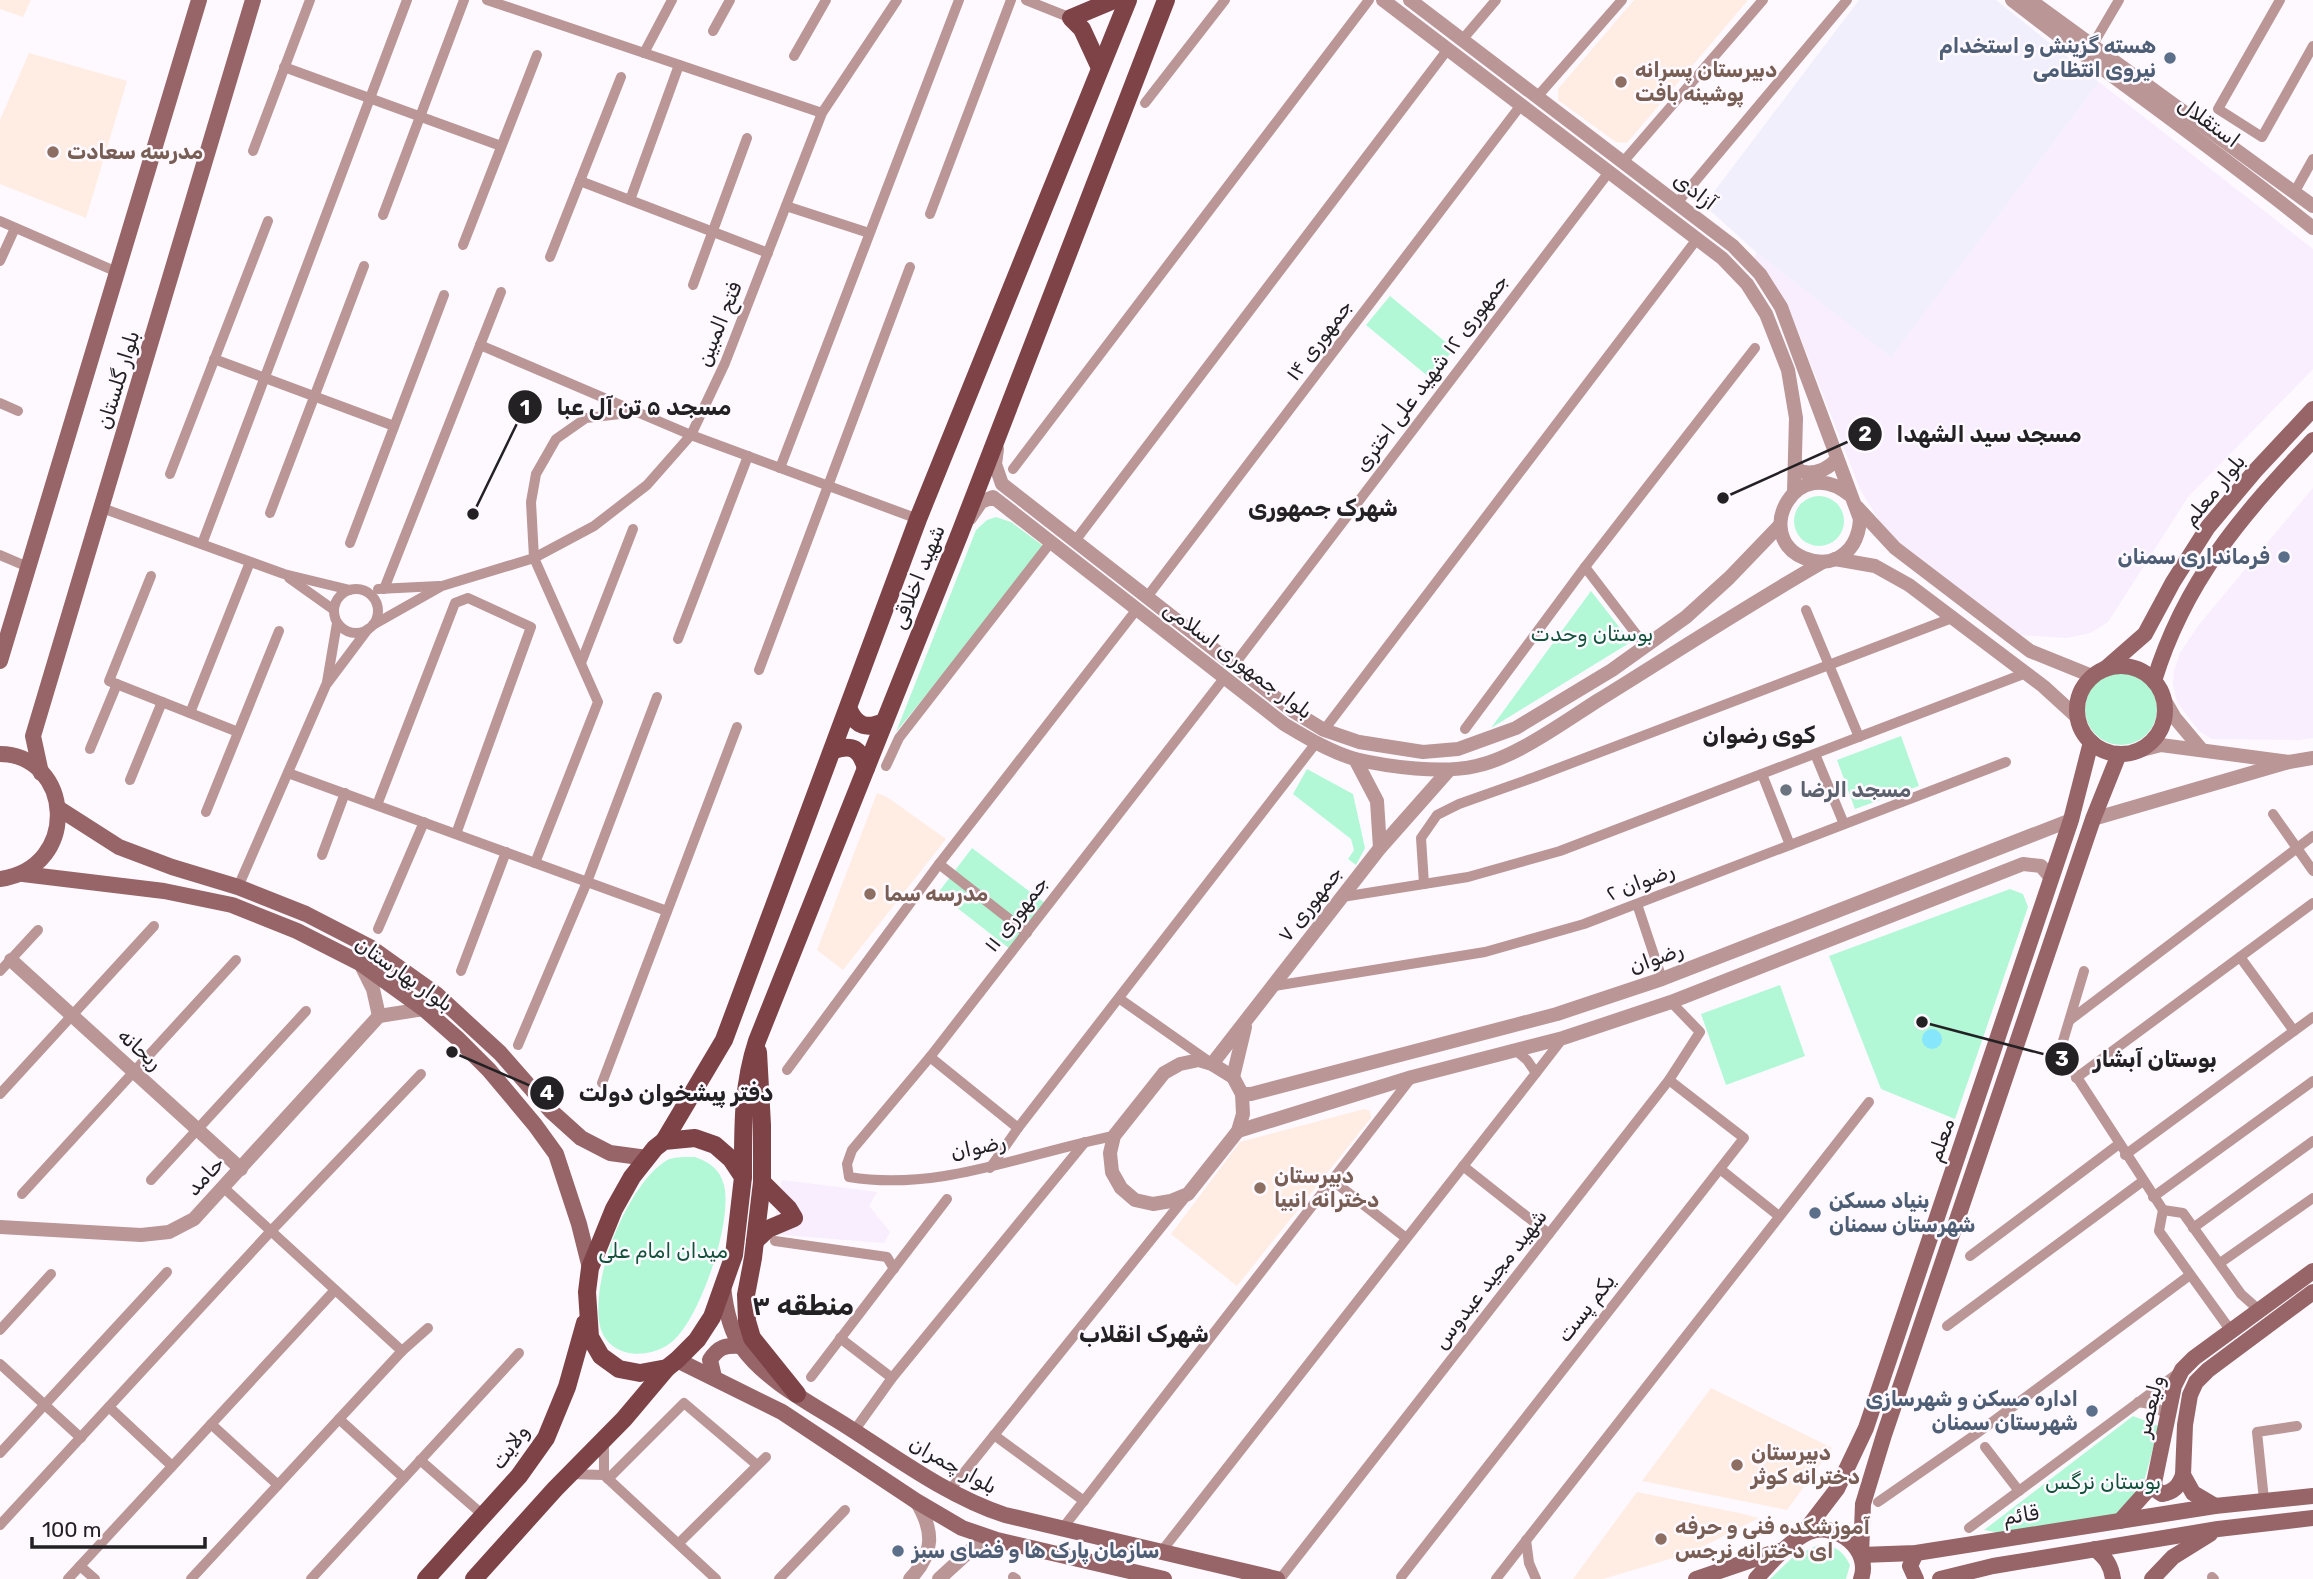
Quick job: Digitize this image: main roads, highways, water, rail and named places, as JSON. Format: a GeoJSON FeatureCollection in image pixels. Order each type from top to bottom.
{"type":"FeatureCollection","features":[{"type":"Feature","properties":{"kind":"main road","name":"بلوار گلستان"},"geometry":{"type":"LineString","coordinates":[[0,661],[199,0]]}},
{"type":"Feature","properties":{"kind":"main road","name":"بلوار گلستان"},"geometry":{"type":"LineString","coordinates":[[58,808],[53,789],[41,773],[33,736],[253,0]]}},
{"type":"Feature","properties":{"kind":"main road"},"geometry":{"type":"LineString","coordinates":[[1100,68],[1082,29],[1071,18],[1114,0]]}},
{"type":"Feature","properties":{"kind":"main road","name":"شهید اخلاقی"},"geometry":{"type":"LineString","coordinates":[[587,1316],[590,1268],[614,1209],[632,1177],[664,1141],[724,1040],[919,519],[1128,0]]}},
{"type":"Feature","properties":{"kind":"main road","name":"شهید اخلاقی"},"geometry":{"type":"LineString","coordinates":[[672,1364],[697,1340],[712,1317],[734,1255],[743,1177],[743,1102],[748,1068],[757,1041],[960,534],[1166,0]]}},
{"type":"Feature","properties":{"kind":"main road","name":"بلوار معلم"},"geometry":{"type":"LineString","coordinates":[[2098,672],[2145,634],[2173,582],[2208,527],[2255,471],[2313,409]]}},
{"type":"Feature","properties":{"kind":"main road","name":"بلوار معلم"},"geometry":{"type":"LineString","coordinates":[[2154,681],[2164,649],[2191,592],[2225,539],[2313,440]]}},
{"type":"Feature","properties":{"kind":"main road"},"geometry":{"type":"LineString","coordinates":[[2145,634],[2148,645],[2154,650],[2164,649]]}},
{"type":"Feature","properties":{"kind":"main road"},"geometry":{"type":"LineString","coordinates":[[2118,666],[2132,667],[2144,672],[2154,681],[2164,699],[2165,713],[2156,737],[2146,746],[2126,753],[2099,748],[2091,742],[2082,731],[2077,717],[2077,702],[2082,688],[2098,672],[2118,666]]}},
{"type":"Feature","properties":{"kind":"main road"},"geometry":{"type":"LineString","coordinates":[[849,710],[853,719],[861,726],[872,727],[884,722]]}},
{"type":"Feature","properties":{"kind":"main road","name":"معلم"},"geometry":{"type":"LineString","coordinates":[[1787,1548],[1801,1536],[1837,1489],[1866,1428],[2071,820],[2091,742]]}},
{"type":"Feature","properties":{"kind":"main road"},"geometry":{"type":"LineString","coordinates":[[834,750],[846,746],[856,749],[866,768]]}},
{"type":"Feature","properties":{"kind":"main road","name":"معلم"},"geometry":{"type":"LineString","coordinates":[[1861,1579],[1863,1504],[1884,1435],[2094,819],[2126,753]]}},
{"type":"Feature","properties":{"kind":"main road"},"geometry":{"type":"LineString","coordinates":[[0,754],[26,761],[41,773]]}},
{"type":"Feature","properties":{"kind":"main road"},"geometry":{"type":"LineString","coordinates":[[0,887],[39,862],[51,847],[58,828],[58,808]]}},
{"type":"Feature","properties":{"kind":"main road","name":"بلوار بهارستان"},"geometry":{"type":"LineString","coordinates":[[58,808],[120,847],[172,867],[238,887],[306,914],[370,947],[436,994],[500,1053],[551,1111],[581,1138],[610,1153],[647,1158]]}},
{"type":"Feature","properties":{"kind":"main road","name":"بلوار بهارستان"},"geometry":{"type":"LineString","coordinates":[[0,879],[20,875],[164,891],[232,905],[298,931],[360,963],[424,1009],[489,1070],[556,1154],[590,1268]]}},
{"type":"Feature","properties":{"kind":"main road"},"geometry":{"type":"LineString","coordinates":[[757,1041],[762,1182],[746,1295],[747,1321],[752,1338],[797,1394]]}},
{"type":"Feature","properties":{"kind":"main road"},"geometry":{"type":"LineString","coordinates":[[664,1141],[695,1138],[715,1145],[731,1159],[743,1177]]}},
{"type":"Feature","properties":{"kind":"main road"},"geometry":{"type":"LineString","coordinates":[[755,1241],[768,1229],[794,1218],[788,1208],[762,1182]]}},
{"type":"Feature","properties":{"kind":"main road","name":"ولیعصر"},"geometry":{"type":"LineString","coordinates":[[2154,1483],[2174,1386],[2182,1370],[2194,1358],[2313,1271]]}},
{"type":"Feature","properties":{"kind":"main road","name":"بلوار چمران"},"geometry":{"type":"LineString","coordinates":[[723,1286],[725,1306],[741,1346],[766,1372],[973,1504],[1062,1529],[1278,1579]]}},
{"type":"Feature","properties":{"kind":"main road","name":"ولیعصر"},"geometry":{"type":"LineString","coordinates":[[2183,1475],[2185,1425],[2190,1395],[2196,1382],[2208,1370],[2313,1292]]}},
{"type":"Feature","properties":{"kind":"main road"},"geometry":{"type":"LineString","coordinates":[[587,1316],[590,1337],[601,1356],[619,1369],[640,1373],[672,1364],[714,1377],[782,1412],[916,1501],[962,1528],[1158,1578]]}},
{"type":"Feature","properties":{"kind":"main road","name":"ولایت"},"geometry":{"type":"LineString","coordinates":[[426,1579],[519,1476],[547,1436],[567,1387],[587,1316]]}},
{"type":"Feature","properties":{"kind":"main road"},"geometry":{"type":"LineString","coordinates":[[714,1377],[710,1360],[716,1350],[727,1345],[741,1346]]}},
{"type":"Feature","properties":{"kind":"main road"},"geometry":{"type":"LineString","coordinates":[[474,1579],[672,1364]]}},
{"type":"Feature","properties":{"kind":"main road"},"geometry":{"type":"LineString","coordinates":[[2154,1483],[2156,1490],[2162,1494],[2169,1493],[2178,1487],[2183,1475]]}},
{"type":"Feature","properties":{"kind":"main road"},"geometry":{"type":"LineString","coordinates":[[2183,1475],[2193,1493],[2215,1506]]}},
{"type":"Feature","properties":{"kind":"main road"},"geometry":{"type":"LineString","coordinates":[[2120,1521],[2154,1483]]}},
{"type":"Feature","properties":{"kind":"main road","name":"قائم"},"geometry":{"type":"LineString","coordinates":[[1861,1555],[1916,1553],[2215,1506],[2313,1496]]}},
{"type":"Feature","properties":{"kind":"main road"},"geometry":{"type":"LineString","coordinates":[[1940,1579],[1993,1566],[2095,1549],[2218,1529],[2313,1518]]}},
{"type":"Feature","properties":{"kind":"main road"},"geometry":{"type":"LineString","coordinates":[[1801,1536],[1817,1529],[1831,1531],[1853,1544],[1861,1555]]}},
{"type":"Feature","properties":{"kind":"main road"},"geometry":{"type":"LineString","coordinates":[[2152,1579],[2173,1557],[2218,1529]]}},
{"type":"Feature","properties":{"kind":"main road"},"geometry":{"type":"LineString","coordinates":[[1696,1579],[1747,1564],[1787,1548]]}},
{"type":"Feature","properties":{"kind":"main road"},"geometry":{"type":"LineString","coordinates":[[1756,1579],[1787,1548]]}},
{"type":"Feature","properties":{"kind":"main road"},"geometry":{"type":"LineString","coordinates":[[2095,1549],[2111,1566],[2113,1579]]}},
{"type":"Feature","properties":{"kind":"main road"},"geometry":{"type":"LineString","coordinates":[[1916,1553],[1910,1566],[1916,1579]]}},
{"type":"Feature","properties":{"kind":"water"},"geometry":{"type":"Polygon","coordinates":[[[1932,1029],[1939,1032],[1942,1039],[1939,1046],[1932,1049],[1925,1046],[1922,1039],[1925,1032],[1932,1029]]]}},
{"type":"Feature","properties":{"kind":"place","name":"هسته گزینش و استخدام نیروی انتظامی"},"geometry":{"type":"Point","coordinates":[2170,58]}},
{"type":"Feature","properties":{"kind":"place","name":"دبیرستان پسرانه پوشینه بافت"},"geometry":{"type":"Point","coordinates":[1621,82]}},
{"type":"Feature","properties":{"kind":"place","name":"مدرسه سعادت"},"geometry":{"type":"Point","coordinates":[53,152]}},
{"type":"Feature","properties":{"kind":"place","name":"مسجد سید الشهدا"},"geometry":{"type":"Point","coordinates":[1723,498]}},
{"type":"Feature","properties":{"kind":"place","name":"مسجد ۵ تن آل عبا"},"geometry":{"type":"Point","coordinates":[473,514]}},
{"type":"Feature","properties":{"kind":"place","name":"فرمانداری سمنان"},"geometry":{"type":"Point","coordinates":[2284,557]}},
{"type":"Feature","properties":{"kind":"place","name":"مسجد الرضا"},"geometry":{"type":"Point","coordinates":[1786,790]}},
{"type":"Feature","properties":{"kind":"place","name":"مدرسه سما"},"geometry":{"type":"Point","coordinates":[870,894]}},
{"type":"Feature","properties":{"kind":"place","name":"بوستان آبشار"},"geometry":{"type":"Point","coordinates":[1922,1022]}},
{"type":"Feature","properties":{"kind":"place","name":"دفتر پیشخوان دولت"},"geometry":{"type":"Point","coordinates":[452,1052]}},
{"type":"Feature","properties":{"kind":"place","name":"دبیرستان دخترانه انبیا"},"geometry":{"type":"Point","coordinates":[1260,1188]}},
{"type":"Feature","properties":{"kind":"place","name":"بنیاد مسکن شهرستان سمنان"},"geometry":{"type":"Point","coordinates":[1815,1213]}},
{"type":"Feature","properties":{"kind":"place","name":"اداره مسکن و شهرسازی شهرستان سمنان"},"geometry":{"type":"Point","coordinates":[2092,1411]}},
{"type":"Feature","properties":{"kind":"place","name":"دبیرستان دخترانه کوثر"},"geometry":{"type":"Point","coordinates":[1737,1465]}},
{"type":"Feature","properties":{"kind":"place","name":"آموزشکده فنی و حرفه ای دخترانه نرجس"},"geometry":{"type":"Point","coordinates":[1661,1539]}},
{"type":"Feature","properties":{"kind":"place","name":"سازمان پارک ها و فضای سبز"},"geometry":{"type":"Point","coordinates":[898,1551]}},
{"type":"Feature","properties":{"kind":"district","name":"شهرک جمهوری"},"geometry":{"type":"Point","coordinates":[1323,508]}},
{"type":"Feature","properties":{"kind":"district","name":"کوی رضوان"},"geometry":{"type":"Point","coordinates":[1759,735]}},
{"type":"Feature","properties":{"kind":"district","name":"منطقه ۳"},"geometry":{"type":"Point","coordinates":[803,1305]}},
{"type":"Feature","properties":{"kind":"district","name":"شهرک انقلاب"},"geometry":{"type":"Point","coordinates":[1144,1334]}},
{"type":"Feature","properties":{"kind":"park label","name":"بوستان وحدت"},"geometry":{"type":"Point","coordinates":[1592,634]}},
{"type":"Feature","properties":{"kind":"park label","name":"میدان امام علی"},"geometry":{"type":"Point","coordinates":[663,1251]}},
{"type":"Feature","properties":{"kind":"park label","name":"بوستان نرگس"},"geometry":{"type":"Point","coordinates":[2103,1482]}}]}
